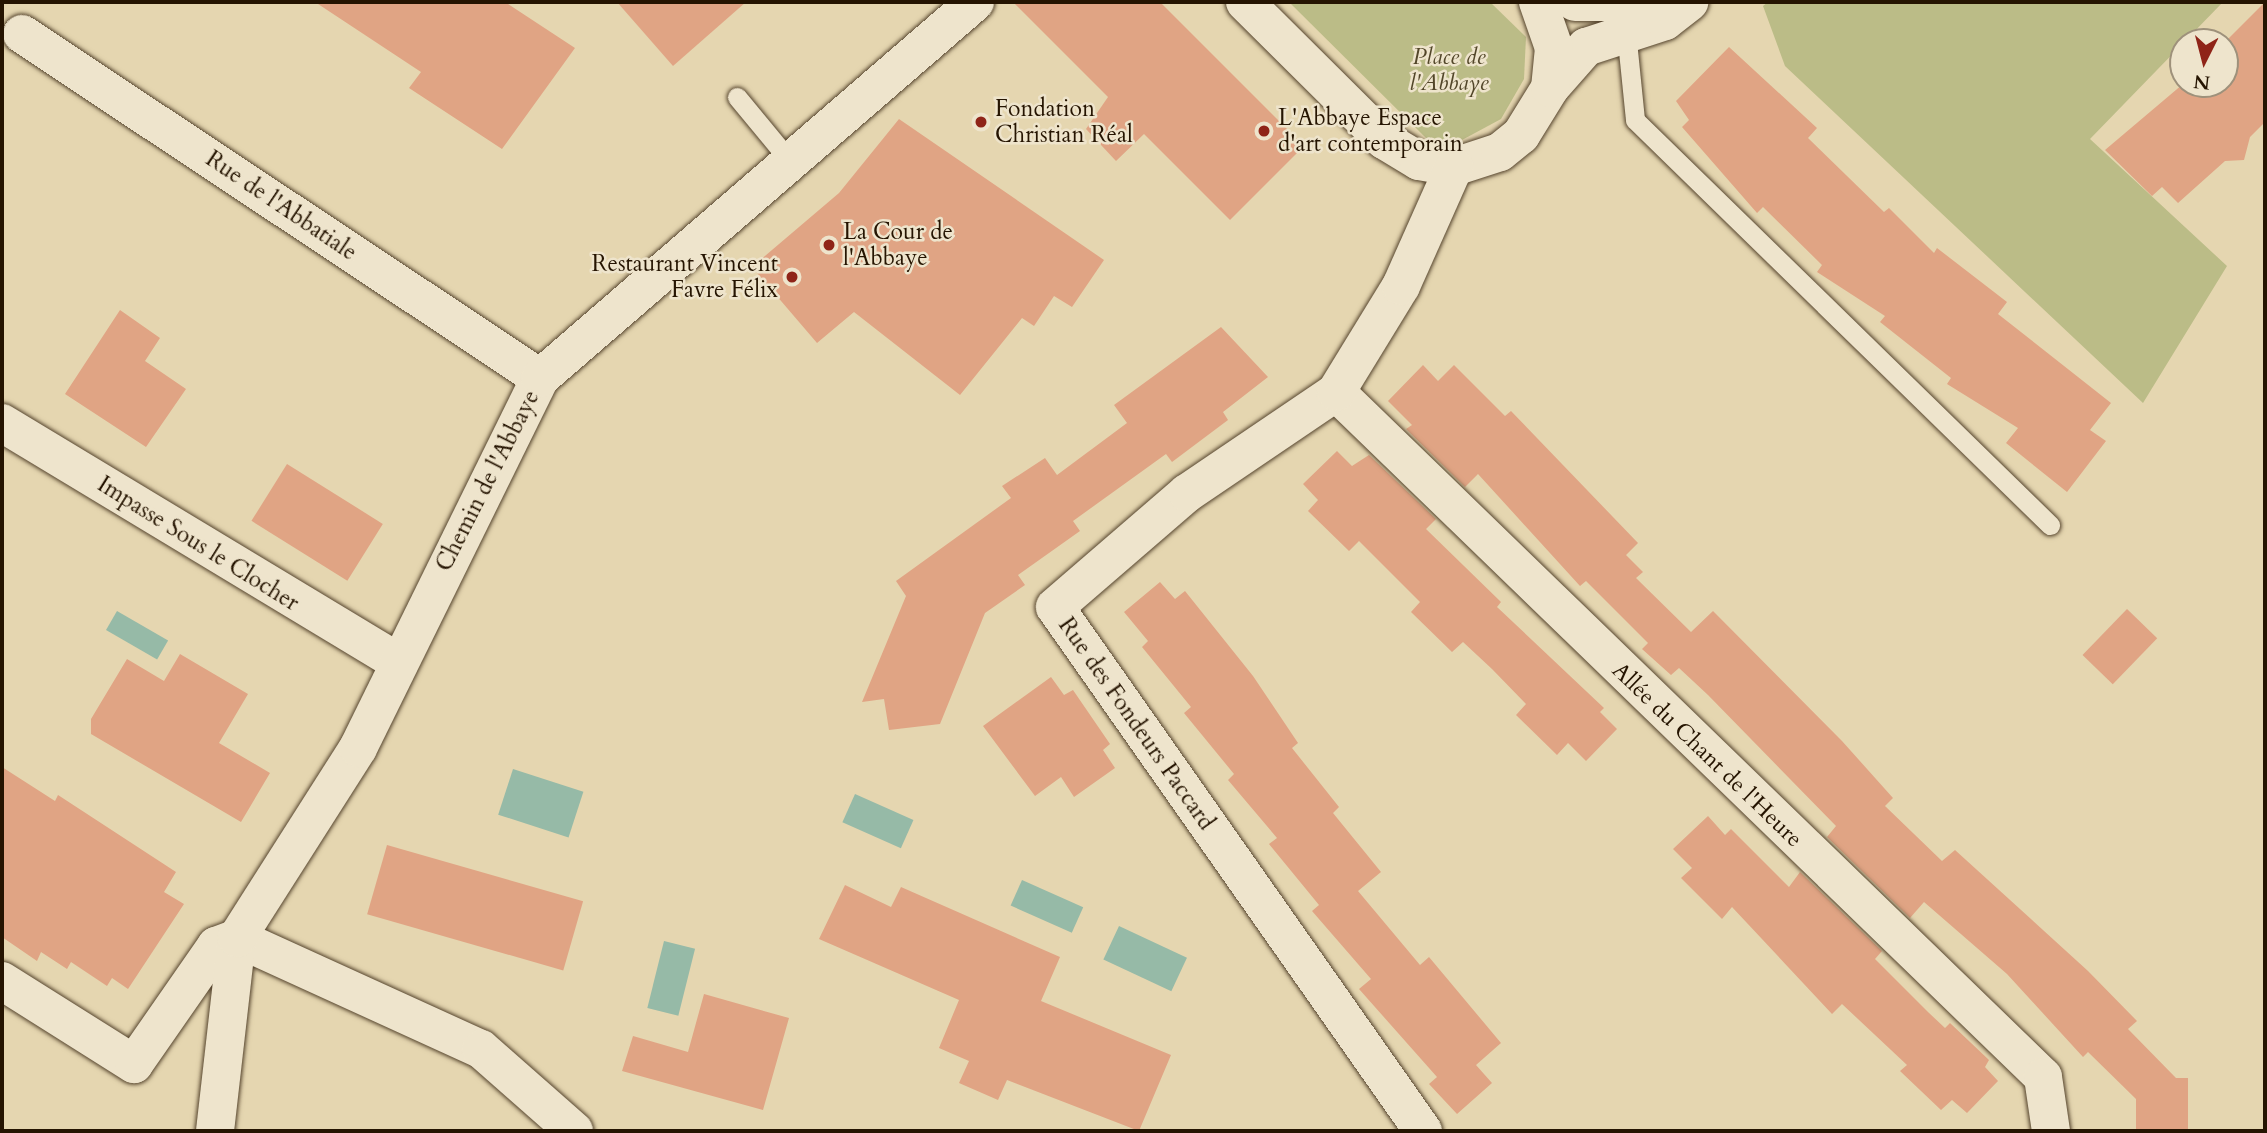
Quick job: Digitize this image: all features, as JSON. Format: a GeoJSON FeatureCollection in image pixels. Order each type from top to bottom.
{"type":"FeatureCollection","features":[{"type":"Feature","properties":{"kind":"street","name":"Chemin de l'Abbaye"},"geometry":{"type":"LineString","coordinates":[[215,1131],[237,938],[358,748],[397,661],[540,378],[975,2]]}},
{"type":"Feature","properties":{"kind":"street"},"geometry":{"type":"LineString","coordinates":[[1245,2],[1384,140],[1419,161],[1454,167],[1500,152],[1529,124],[1550,88],[1586,47],[1626,31],[1665,21],[1689,2]]}},
{"type":"Feature","properties":{"kind":"street"},"geometry":{"type":"LineString","coordinates":[[1538,2],[1554,48],[1550,88]]}},
{"type":"Feature","properties":{"kind":"street"},"geometry":{"type":"LineString","coordinates":[[1575,2],[1657,2]]}},
{"type":"Feature","properties":{"kind":"street","name":"Rue de l'Abbatiale"},"geometry":{"type":"LineString","coordinates":[[22,34],[540,378]]}},
{"type":"Feature","properties":{"kind":"street","name":"Rue des Fondeurs Paccard"},"geometry":{"type":"LineString","coordinates":[[1423,1131],[1055,607],[1188,493],[1336,392],[1401,286],[1454,167]]}},
{"type":"Feature","properties":{"kind":"street","name":"Allée du Chant de l'Heure"},"geometry":{"type":"LineString","coordinates":[[1336,392],[2043,1077],[2050,1131]]}},
{"type":"Feature","properties":{"kind":"street","name":"Impasse Sous le Clocher"},"geometry":{"type":"LineString","coordinates":[[2,423],[397,661]]}},
{"type":"Feature","properties":{"kind":"street","name":"Chemin de l'Abbaye"},"geometry":{"type":"LineString","coordinates":[[2,981],[134,1064],[216,946],[237,938]]}},
{"type":"Feature","properties":{"kind":"street"},"geometry":{"type":"LineString","coordinates":[[237,938],[481,1049],[574,1131]]}},
{"type":"Feature","properties":{"kind":"lane"},"geometry":{"type":"LineString","coordinates":[[1626,31],[1635,120],[2050,525]]}},
{"type":"Feature","properties":{"kind":"lane"},"geometry":{"type":"LineString","coordinates":[[737,97],[790,161]]}},
{"type":"Feature","properties":{"kind":"green space","name":"Place de l'Abbaye"},"geometry":{"type":"Polygon","coordinates":[[[1289,2],[1490,2],[1526,37],[1524,79],[1501,119],[1462,140],[1428,140],[1289,2]]]}},
{"type":"Feature","properties":{"kind":"green space"},"geometry":{"type":"Polygon","coordinates":[[[1768,2],[2223,2],[2198,28],[2169,28],[2169,58],[2090,139],[2227,266],[2143,403],[1785,66],[1763,6],[1768,2]]]}},
{"type":"Feature","properties":{"kind":"shaded area"},"geometry":{"type":"Polygon","coordinates":[[[117,611],[168,640],[157,660],[106,630],[117,611]]]}},
{"type":"Feature","properties":{"kind":"shaded area"},"geometry":{"type":"Polygon","coordinates":[[[513,769],[583,792],[569,838],[498,815],[513,769]]]}},
{"type":"Feature","properties":{"kind":"shaded area"},"geometry":{"type":"Polygon","coordinates":[[[855,794],[913,820],[901,848],[842,822],[855,794]]]}},
{"type":"Feature","properties":{"kind":"shaded area"},"geometry":{"type":"Polygon","coordinates":[[[1022,880],[1083,907],[1072,933],[1011,906],[1022,880]]]}},
{"type":"Feature","properties":{"kind":"shaded area"},"geometry":{"type":"Polygon","coordinates":[[[1119,926],[1187,958],[1171,991],[1103,960],[1119,926]]]}},
{"type":"Feature","properties":{"kind":"shaded area"},"geometry":{"type":"Polygon","coordinates":[[[664,941],[695,949],[678,1016],[647,1008],[664,941]]]}},
{"type":"Feature","properties":{"kind":"building"},"geometry":{"type":"Polygon","coordinates":[[[315,2],[505,2],[575,48],[502,149],[409,88],[421,72],[315,2]]]}},
{"type":"Feature","properties":{"kind":"building"},"geometry":{"type":"Polygon","coordinates":[[[617,2],[746,2],[673,66],[617,2]]]}},
{"type":"Feature","properties":{"kind":"building"},"geometry":{"type":"Polygon","coordinates":[[[1013,2],[1160,2],[1304,146],[1230,220],[1144,134],[1116,161],[1086,129],[1108,97],[1013,2]]]}},
{"type":"Feature","properties":{"kind":"building"},"geometry":{"type":"Polygon","coordinates":[[[2265,2],[2265,122],[2250,137],[2244,160],[2225,161],[2178,203],[2162,187],[2152,196],[2105,150],[2169,96],[2169,98],[2239,98],[2239,28],[2265,2]]]}},
{"type":"Feature","properties":{"kind":"building"},"geometry":{"type":"Polygon","coordinates":[[[1729,47],[1817,128],[1808,138],[1884,212],[1889,208],[1934,253],[1937,248],[2007,302],[1998,314],[2111,403],[2090,430],[2106,441],[2067,492],[2006,443],[2018,428],[1947,384],[1951,378],[1880,322],[1885,316],[1817,272],[1822,265],[1763,207],[1757,213],[1682,127],[1689,120],[1676,101],[1729,47]]]}},
{"type":"Feature","properties":{"kind":"building"},"geometry":{"type":"Polygon","coordinates":[[[899,119],[1104,260],[1072,307],[1054,296],[1034,326],[1022,318],[960,395],[854,312],[817,343],[752,267],[839,193],[899,119]]]}},
{"type":"Feature","properties":{"kind":"building"},"geometry":{"type":"Polygon","coordinates":[[[120,310],[160,338],[145,361],[186,389],[146,447],[65,394],[120,310]]]}},
{"type":"Feature","properties":{"kind":"building"},"geometry":{"type":"Polygon","coordinates":[[[1221,327],[1268,377],[1223,412],[1228,420],[1172,462],[1166,454],[1073,521],[1080,531],[1018,575],[1025,585],[985,613],[940,724],[889,730],[884,699],[862,702],[906,596],[896,581],[1011,498],[1002,486],[1045,458],[1057,475],[1127,423],[1114,405],[1221,327]]]}},
{"type":"Feature","properties":{"kind":"building"},"geometry":{"type":"Polygon","coordinates":[[[1423,365],[1438,381],[1454,365],[1505,416],[1511,411],[1638,543],[1626,555],[1643,572],[1636,578],[1691,632],[1713,611],[1842,741],[1893,798],[1885,806],[1942,861],[1955,850],[2088,971],[2137,1021],[2128,1029],[2176,1078],[2188,1078],[2188,1130],[2136,1131],[2136,1099],[2088,1052],[2083,1057],[2007,974],[1924,902],[1910,918],[1827,837],[1836,826],[1708,695],[1679,668],[1671,675],[1642,649],[1648,643],[1586,581],[1580,586],[1478,474],[1465,487],[1406,429],[1412,425],[1388,401],[1423,365]]]}},
{"type":"Feature","properties":{"kind":"building"},"geometry":{"type":"Polygon","coordinates":[[[1337,451],[1352,466],[1369,455],[1436,519],[1426,529],[1501,602],[1497,607],[1604,708],[1600,712],[1617,729],[1586,761],[1568,743],[1557,755],[1516,715],[1526,704],[1492,669],[1463,642],[1452,652],[1411,612],[1420,602],[1359,541],[1349,551],[1308,511],[1318,500],[1303,484],[1337,451]]]}},
{"type":"Feature","properties":{"kind":"building"},"geometry":{"type":"Polygon","coordinates":[[[287,464],[383,524],[347,581],[251,521],[287,464]]]}},
{"type":"Feature","properties":{"kind":"building"},"geometry":{"type":"Polygon","coordinates":[[[1160,582],[1175,599],[1185,591],[1253,676],[1298,743],[1292,748],[1339,807],[1333,813],[1381,872],[1358,891],[1420,965],[1429,957],[1501,1043],[1476,1065],[1492,1083],[1457,1114],[1429,1084],[1437,1077],[1359,989],[1371,979],[1312,911],[1319,905],[1269,844],[1277,838],[1228,780],[1234,774],[1184,713],[1191,707],[1142,647],[1148,641],[1124,612],[1160,582]]]}},
{"type":"Feature","properties":{"kind":"building"},"geometry":{"type":"Polygon","coordinates":[[[2127,609],[2157,638],[2113,684],[2083,655],[2127,609]]]}},
{"type":"Feature","properties":{"kind":"building"},"geometry":{"type":"Polygon","coordinates":[[[180,654],[248,694],[219,743],[270,773],[241,822],[91,734],[91,719],[127,659],[164,681],[180,654]]]}},
{"type":"Feature","properties":{"kind":"building"},"geometry":{"type":"Polygon","coordinates":[[[1051,677],[1064,695],[1073,690],[1110,744],[1103,750],[1115,768],[1074,797],[1061,777],[1035,796],[983,726],[1051,677]]]}},
{"type":"Feature","properties":{"kind":"building"},"geometry":{"type":"Polygon","coordinates":[[[2,767],[55,801],[58,795],[176,872],[164,892],[184,904],[128,989],[112,978],[107,986],[71,962],[67,969],[41,952],[37,961],[2,937],[2,767]]]}},
{"type":"Feature","properties":{"kind":"building"},"geometry":{"type":"Polygon","coordinates":[[[1708,816],[1725,835],[1731,829],[1789,887],[1800,872],[1882,951],[1875,959],[1928,1012],[1945,1028],[1950,1023],[1989,1060],[1985,1067],[1998,1081],[1967,1113],[1952,1100],[1941,1110],[1900,1071],[1907,1065],[1842,1004],[1832,1014],[1732,907],[1722,919],[1681,878],[1692,868],[1673,849],[1708,816]]]}},
{"type":"Feature","properties":{"kind":"building"},"geometry":{"type":"Polygon","coordinates":[[[387,845],[583,901],[563,970],[367,914],[387,845]]]}},
{"type":"Feature","properties":{"kind":"building"},"geometry":{"type":"Polygon","coordinates":[[[845,885],[891,907],[901,887],[1060,957],[1041,1001],[1171,1055],[1139,1131],[1007,1080],[998,1100],[959,1083],[969,1061],[939,1048],[959,1000],[819,939],[845,885]]]}},
{"type":"Feature","properties":{"kind":"building"},"geometry":{"type":"Polygon","coordinates":[[[704,994],[789,1018],[763,1110],[622,1071],[633,1036],[688,1052],[704,994]]]}},
{"type":"Feature","properties":{"kind":"place","name":"Fondation Christian Réal"},"geometry":{"type":"Point","coordinates":[981,122]}},
{"type":"Feature","properties":{"kind":"place","name":"L'Abbaye Espace d'art contemporain"},"geometry":{"type":"Point","coordinates":[1264,131]}},
{"type":"Feature","properties":{"kind":"place","name":"La Cour de l'Abbaye"},"geometry":{"type":"Point","coordinates":[829,245]}},
{"type":"Feature","properties":{"kind":"place","name":"Restaurant Vincent Favre Félix"},"geometry":{"type":"Point","coordinates":[792,277]}}]}
